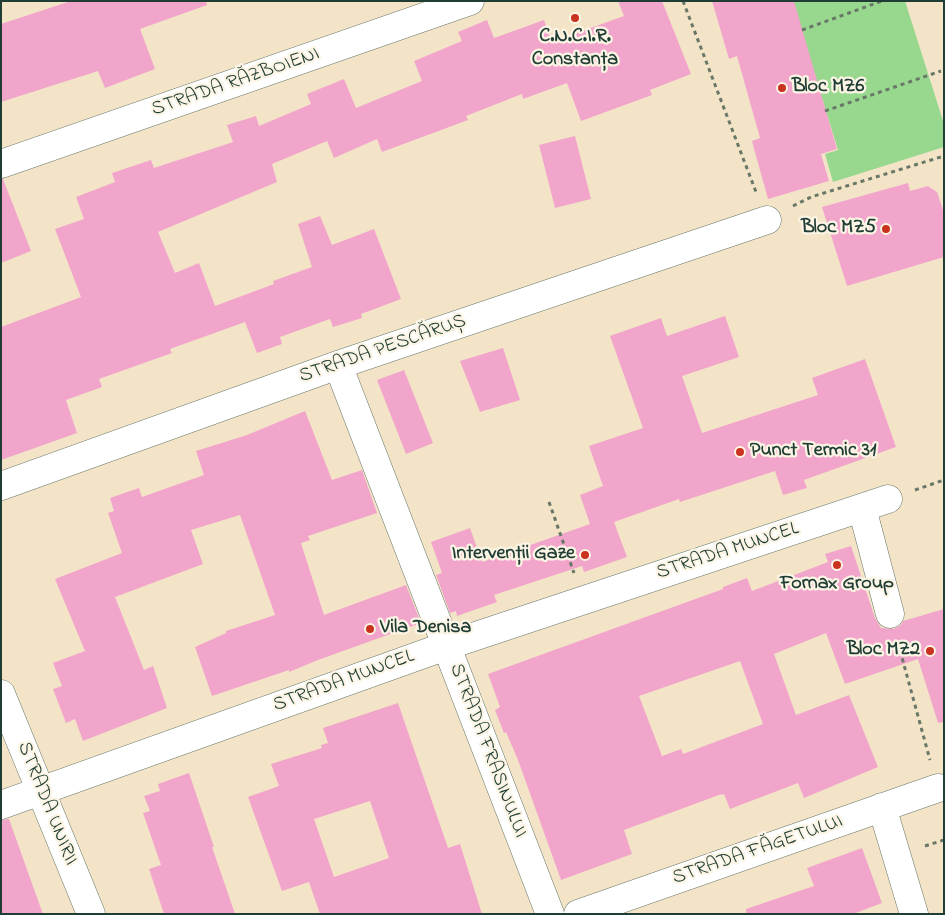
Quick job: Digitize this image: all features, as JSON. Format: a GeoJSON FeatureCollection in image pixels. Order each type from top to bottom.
{"type":"FeatureCollection","features":[{"type":"Feature","properties":{"kind":"street","name":"STRADA RĂZBOIENI"},"geometry":{"type":"LineString","coordinates":[[1,164],[470,1]]}},
{"type":"Feature","properties":{"kind":"street","name":"STRADA PESCĂRUȘ"},"geometry":{"type":"LineString","coordinates":[[1,486],[338,365],[767,220]]}},
{"type":"Feature","properties":{"kind":"street","name":"STRADA FRASINULUI"},"geometry":{"type":"LineString","coordinates":[[338,365],[550,914]]}},
{"type":"Feature","properties":{"kind":"street","name":"STRADA MUNCEL"},"geometry":{"type":"LineString","coordinates":[[1,805],[446,646],[888,499]]}},
{"type":"Feature","properties":{"kind":"street"},"geometry":{"type":"LineString","coordinates":[[862,508],[890,614]]}},
{"type":"Feature","properties":{"kind":"street","name":"STRADA UNIRII"},"geometry":{"type":"LineString","coordinates":[[1,694],[90,914]]}},
{"type":"Feature","properties":{"kind":"street","name":"STRADA FĂGETULUI"},"geometry":{"type":"LineString","coordinates":[[578,914],[938,788]]}},
{"type":"Feature","properties":{"kind":"street"},"geometry":{"type":"LineString","coordinates":[[882,807],[914,914]]}},
{"type":"Feature","properties":{"kind":"path"},"geometry":{"type":"LineString","coordinates":[[683,1],[767,220],[811,197],[944,156]]}},
{"type":"Feature","properties":{"kind":"path"},"geometry":{"type":"LineString","coordinates":[[802,30],[882,1]]}},
{"type":"Feature","properties":{"kind":"path"},"geometry":{"type":"LineString","coordinates":[[825,111],[941,71]]}},
{"type":"Feature","properties":{"kind":"path"},"geometry":{"type":"LineString","coordinates":[[549,502],[575,578]]}},
{"type":"Feature","properties":{"kind":"path"},"geometry":{"type":"LineString","coordinates":[[890,614],[938,788]]}},
{"type":"Feature","properties":{"kind":"green space"},"geometry":{"type":"Polygon","coordinates":[[[792,1],[905,1],[944,124],[944,147],[833,182],[825,154],[838,150],[792,1]]]}},
{"type":"Feature","properties":{"kind":"building"},"geometry":{"type":"Polygon","coordinates":[[[71,1],[206,1],[207,5],[140,29],[155,69],[105,88],[98,71],[1,102],[1,24],[71,1]]]}},
{"type":"Feature","properties":{"kind":"building"},"geometry":{"type":"Polygon","coordinates":[[[618,1],[662,1],[691,74],[650,90],[652,95],[581,121],[567,83],[523,99],[522,94],[466,116],[468,120],[382,152],[377,139],[334,158],[327,141],[272,164],[277,182],[158,232],[175,273],[199,263],[215,306],[274,284],[273,281],[312,267],[298,224],[320,216],[332,245],[374,229],[401,299],[361,314],[362,318],[333,327],[330,319],[280,337],[282,344],[257,353],[245,322],[170,349],[172,353],[99,379],[102,387],[66,400],[77,433],[1,460],[1,327],[81,297],[55,229],[84,219],[76,197],[115,182],[112,173],[151,160],[154,168],[233,142],[227,125],[256,116],[259,126],[311,104],[307,94],[344,79],[356,108],[422,81],[414,61],[462,41],[458,32],[487,20],[494,38],[544,20],[552,42],[624,16],[618,1]]]}},
{"type":"Feature","properties":{"kind":"building","name":"Bloc MZ6"},"geometry":{"type":"Polygon","coordinates":[[[712,1],[794,1],[837,149],[821,154],[829,181],[768,199],[752,141],[760,138],[737,56],[729,59],[712,1]]]}},
{"type":"Feature","properties":{"kind":"building"},"geometry":{"type":"Polygon","coordinates":[[[575,136],[591,199],[555,208],[539,145],[575,136]]]}},
{"type":"Feature","properties":{"kind":"building"},"geometry":{"type":"Polygon","coordinates":[[[1,179],[3,179],[31,251],[1,263],[1,179]]]}},
{"type":"Feature","properties":{"kind":"building","name":"Bloc MZ5"},"geometry":{"type":"Polygon","coordinates":[[[908,183],[910,191],[928,186],[937,192],[944,213],[944,257],[847,286],[822,207],[908,183]]]}},
{"type":"Feature","properties":{"kind":"building"},"geometry":{"type":"Polygon","coordinates":[[[725,316],[739,357],[682,376],[702,433],[818,395],[812,378],[865,359],[896,447],[804,480],[807,488],[783,495],[775,471],[680,502],[679,499],[614,522],[627,557],[584,572],[582,566],[494,595],[497,602],[457,616],[456,611],[450,613],[436,575],[442,573],[431,542],[470,528],[482,562],[590,524],[580,495],[603,486],[589,446],[643,428],[610,336],[661,318],[667,336],[725,316]]]}},
{"type":"Feature","properties":{"kind":"building"},"geometry":{"type":"Polygon","coordinates":[[[503,348],[520,400],[480,412],[460,361],[503,348]]]}},
{"type":"Feature","properties":{"kind":"building"},"geometry":{"type":"Polygon","coordinates":[[[404,370],[433,443],[406,454],[377,380],[404,370]]]}},
{"type":"Feature","properties":{"kind":"building"},"geometry":{"type":"Polygon","coordinates":[[[305,411],[332,480],[362,470],[377,513],[308,536],[310,540],[301,543],[324,615],[406,585],[421,623],[289,672],[289,670],[212,696],[195,647],[226,633],[226,631],[275,615],[240,515],[191,530],[203,564],[115,597],[144,670],[153,666],[167,708],[83,741],[75,719],[66,723],[53,689],[62,686],[53,663],[85,651],[55,579],[122,553],[108,513],[114,511],[110,498],[139,488],[142,497],[204,475],[196,451],[247,435],[305,411]]]}},
{"type":"Feature","properties":{"kind":"building"},"geometry":{"type":"Polygon","coordinates":[[[851,546],[875,618],[881,628],[894,629],[901,625],[903,621],[944,609],[944,722],[938,723],[918,659],[845,684],[826,633],[774,654],[796,715],[849,695],[878,767],[804,798],[798,783],[730,809],[724,794],[719,795],[624,830],[632,854],[561,880],[518,760],[495,710],[500,707],[488,674],[723,589],[723,587],[747,578],[752,591],[828,562],[825,554],[851,546]],[[740,661],[639,696],[662,756],[681,749],[683,754],[763,724],[740,661]]]}},
{"type":"Feature","properties":{"kind":"building"},"geometry":{"type":"Polygon","coordinates":[[[398,703],[448,848],[460,844],[482,914],[320,914],[309,882],[282,891],[248,797],[279,786],[271,764],[322,748],[321,745],[328,743],[323,728],[398,703]],[[370,801],[314,819],[334,877],[389,858],[370,801]]]}},
{"type":"Feature","properties":{"kind":"building"},"geometry":{"type":"Polygon","coordinates":[[[189,773],[235,914],[164,914],[149,869],[161,865],[143,813],[150,811],[144,796],[160,791],[158,784],[189,773]]]}},
{"type":"Feature","properties":{"kind":"building"},"geometry":{"type":"Polygon","coordinates":[[[9,819],[43,914],[1,914],[1,820],[9,819]]]}},
{"type":"Feature","properties":{"kind":"building"},"geometry":{"type":"Polygon","coordinates":[[[862,848],[882,903],[853,914],[746,914],[746,909],[814,886],[807,868],[862,848]]]}},
{"type":"Feature","properties":{"kind":"place","name":"C.N.C.I.R. Constanța"},"geometry":{"type":"Point","coordinates":[575,18]}},
{"type":"Feature","properties":{"kind":"place","name":"Bloc MZ6"},"geometry":{"type":"Point","coordinates":[782,88]}},
{"type":"Feature","properties":{"kind":"place","name":"Bloc MZ5"},"geometry":{"type":"Point","coordinates":[886,229]}},
{"type":"Feature","properties":{"kind":"place","name":"Punct Termic 31"},"geometry":{"type":"Point","coordinates":[740,452]}},
{"type":"Feature","properties":{"kind":"place","name":"Intervenții Gaze"},"geometry":{"type":"Point","coordinates":[585,555]}},
{"type":"Feature","properties":{"kind":"place","name":"Fornax Group"},"geometry":{"type":"Point","coordinates":[837,565]}},
{"type":"Feature","properties":{"kind":"place","name":"Vila Denisa"},"geometry":{"type":"Point","coordinates":[370,629]}},
{"type":"Feature","properties":{"kind":"place","name":"Bloc MZ2"},"geometry":{"type":"Point","coordinates":[930,651]}}]}
